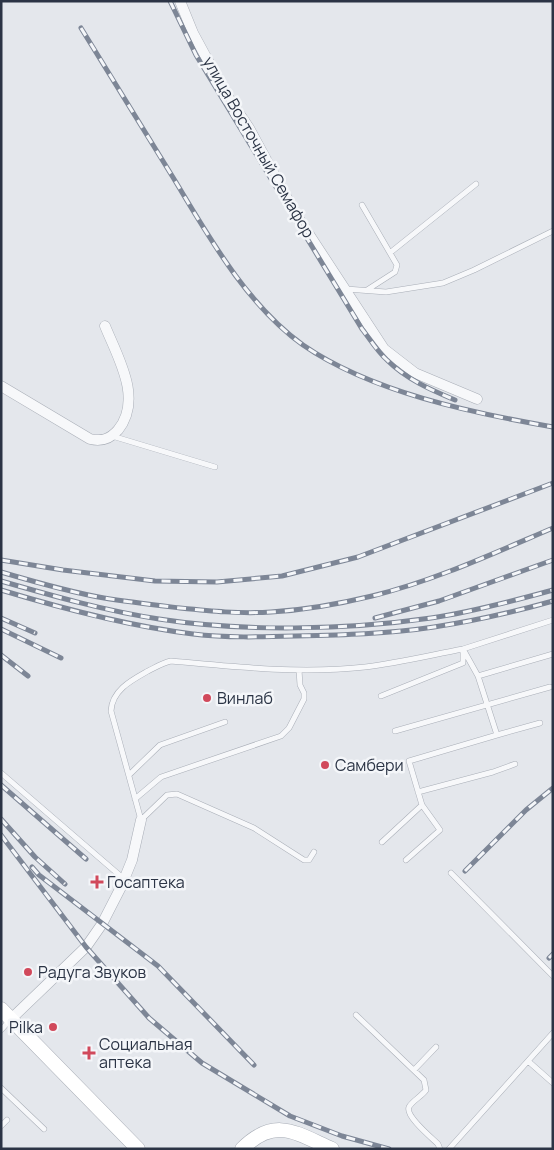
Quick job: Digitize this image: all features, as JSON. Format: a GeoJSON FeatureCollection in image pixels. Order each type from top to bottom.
{"type":"FeatureCollection","features":[{"type":"Feature","properties":{"kind":"main road"},"geometry":{"type":"LineString","coordinates":[[4,1012],[138,1149]]}},
{"type":"Feature","properties":{"kind":"main road"},"geometry":{"type":"LineString","coordinates":[[242,1149],[257,1136],[274,1130],[292,1132],[332,1149]]}},
{"type":"Feature","properties":{"kind":"street","name":"улица Восточный Семафор"},"geometry":{"type":"LineString","coordinates":[[180,1],[193,33],[226,94],[249,128],[295,213],[384,349],[415,373],[477,399]]}},
{"type":"Feature","properties":{"kind":"street"},"geometry":{"type":"LineString","coordinates":[[1,386],[90,439],[101,440],[112,436],[124,422],[129,400],[126,374],[105,326]]}},
{"type":"Feature","properties":{"kind":"street"},"geometry":{"type":"LineString","coordinates":[[4,1012],[86,947],[102,924],[124,879],[132,860],[141,820]]}},
{"type":"Feature","properties":{"kind":"lane"},"geometry":{"type":"LineString","coordinates":[[391,252],[476,184]]}},
{"type":"Feature","properties":{"kind":"lane"},"geometry":{"type":"LineString","coordinates":[[362,206],[398,265],[395,272],[367,290]]}},
{"type":"Feature","properties":{"kind":"lane"},"geometry":{"type":"LineString","coordinates":[[346,289],[386,292],[444,283],[553,231]]}},
{"type":"Feature","properties":{"kind":"lane"},"geometry":{"type":"LineString","coordinates":[[112,436],[215,467]]}},
{"type":"Feature","properties":{"kind":"lane"},"geometry":{"type":"LineString","coordinates":[[314,852],[309,860],[304,860],[254,828],[177,794],[167,795],[141,820],[112,711],[112,706],[119,691],[136,678],[165,662],[171,661],[236,668],[299,670],[365,667],[463,649],[553,620]]}},
{"type":"Feature","properties":{"kind":"lane"},"geometry":{"type":"LineString","coordinates":[[463,649],[478,676],[497,735]]}},
{"type":"Feature","properties":{"kind":"lane"},"geometry":{"type":"LineString","coordinates":[[381,696],[463,663],[463,649]]}},
{"type":"Feature","properties":{"kind":"lane"},"geometry":{"type":"LineString","coordinates":[[478,676],[553,654]]}},
{"type":"Feature","properties":{"kind":"lane"},"geometry":{"type":"LineString","coordinates":[[135,799],[161,777],[281,736],[289,728],[304,699],[304,693],[300,685],[299,670]]}},
{"type":"Feature","properties":{"kind":"lane"},"geometry":{"type":"LineString","coordinates":[[395,731],[550,687]]}},
{"type":"Feature","properties":{"kind":"lane"},"geometry":{"type":"LineString","coordinates":[[129,775],[160,745],[225,722]]}},
{"type":"Feature","properties":{"kind":"lane"},"geometry":{"type":"LineString","coordinates":[[406,860],[440,830],[422,805],[409,761],[540,723]]}},
{"type":"Feature","properties":{"kind":"lane"},"geometry":{"type":"LineString","coordinates":[[418,792],[493,772],[515,764]]}},
{"type":"Feature","properties":{"kind":"lane"},"geometry":{"type":"LineString","coordinates":[[1,772],[124,879]]}},
{"type":"Feature","properties":{"kind":"lane"},"geometry":{"type":"LineString","coordinates":[[382,842],[422,805]]}},
{"type":"Feature","properties":{"kind":"lane"},"geometry":{"type":"LineString","coordinates":[[451,873],[553,976]]}},
{"type":"Feature","properties":{"kind":"lane"},"geometry":{"type":"LineString","coordinates":[[1,1030],[4,1012]]}},
{"type":"Feature","properties":{"kind":"lane"},"geometry":{"type":"LineString","coordinates":[[356,1015],[424,1080],[426,1090],[409,1107],[409,1113],[438,1144],[440,1149]]}},
{"type":"Feature","properties":{"kind":"lane"},"geometry":{"type":"LineString","coordinates":[[449,1149],[553,1033]]}},
{"type":"Feature","properties":{"kind":"lane"},"geometry":{"type":"LineString","coordinates":[[414,1070],[436,1047]]}},
{"type":"Feature","properties":{"kind":"lane"},"geometry":{"type":"LineString","coordinates":[[528,1061],[553,1083]]}},
{"type":"Feature","properties":{"kind":"lane"},"geometry":{"type":"LineString","coordinates":[[1,1088],[44,1129]]}},
{"type":"Feature","properties":{"kind":"lane"},"geometry":{"type":"LineString","coordinates":[[1,1126],[7,1120]]}},
{"type":"Feature","properties":{"kind":"railway"},"geometry":{"type":"LineString","coordinates":[[170,1],[196,55],[362,329],[394,367],[428,388],[455,400]]}},
{"type":"Feature","properties":{"kind":"railway"},"geometry":{"type":"LineString","coordinates":[[81,28],[215,246],[247,290],[283,329],[303,345],[330,361],[359,376],[391,388],[489,415],[553,427]]}},
{"type":"Feature","properties":{"kind":"railway"},"geometry":{"type":"LineString","coordinates":[[1,560],[63,570],[155,581],[217,582],[282,576],[358,557],[553,483]]}},
{"type":"Feature","properties":{"kind":"railway"},"geometry":{"type":"LineString","coordinates":[[1,572],[91,596],[180,608],[259,613],[335,604],[395,590],[464,566],[553,528]]}},
{"type":"Feature","properties":{"kind":"railway"},"geometry":{"type":"LineString","coordinates":[[375,618],[439,601],[553,560]]}},
{"type":"Feature","properties":{"kind":"railway"},"geometry":{"type":"LineString","coordinates":[[1,581],[80,603],[139,616],[191,623],[260,628],[365,625],[431,618],[508,602],[553,590]]}},
{"type":"Feature","properties":{"kind":"railway"},"geometry":{"type":"LineString","coordinates":[[1,590],[120,622],[169,631],[231,637],[382,633],[449,625],[553,601]]}},
{"type":"Feature","properties":{"kind":"railway"},"geometry":{"type":"LineString","coordinates":[[1,618],[35,633]]}},
{"type":"Feature","properties":{"kind":"railway"},"geometry":{"type":"LineString","coordinates":[[1,629],[61,658]]}},
{"type":"Feature","properties":{"kind":"railway"},"geometry":{"type":"LineString","coordinates":[[1,655],[28,676]]}},
{"type":"Feature","properties":{"kind":"railway"},"geometry":{"type":"LineString","coordinates":[[1,785],[86,859]]}},
{"type":"Feature","properties":{"kind":"railway"},"geometry":{"type":"LineString","coordinates":[[465,871],[526,810],[553,788]]}},
{"type":"Feature","properties":{"kind":"railway"},"geometry":{"type":"LineString","coordinates":[[1,819],[35,857],[65,884]]}},
{"type":"Feature","properties":{"kind":"railway"},"geometry":{"type":"LineString","coordinates":[[1,835],[86,947],[149,1018],[202,1063],[290,1116],[342,1136],[389,1149]]}},
{"type":"Feature","properties":{"kind":"railway"},"geometry":{"type":"LineString","coordinates":[[32,867],[39,875],[158,966],[254,1065]]}},
{"type":"Feature","properties":{"kind":"railway"},"geometry":{"type":"LineString","coordinates":[[549,958],[553,954]]}},
{"type":"Feature","properties":{"kind":"place","name":"Винлаб"},"geometry":{"type":"Point","coordinates":[207,698]}},
{"type":"Feature","properties":{"kind":"place","name":"Самбери"},"geometry":{"type":"Point","coordinates":[325,765]}},
{"type":"Feature","properties":{"kind":"place","name":"Госаптека"},"geometry":{"type":"Point","coordinates":[97,882]}},
{"type":"Feature","properties":{"kind":"place","name":"Радуга Звуков"},"geometry":{"type":"Point","coordinates":[28,972]}},
{"type":"Feature","properties":{"kind":"place","name":"Pilka"},"geometry":{"type":"Point","coordinates":[53,1027]}},
{"type":"Feature","properties":{"kind":"place","name":"Социальная аптека"},"geometry":{"type":"Point","coordinates":[89,1053]}}]}
